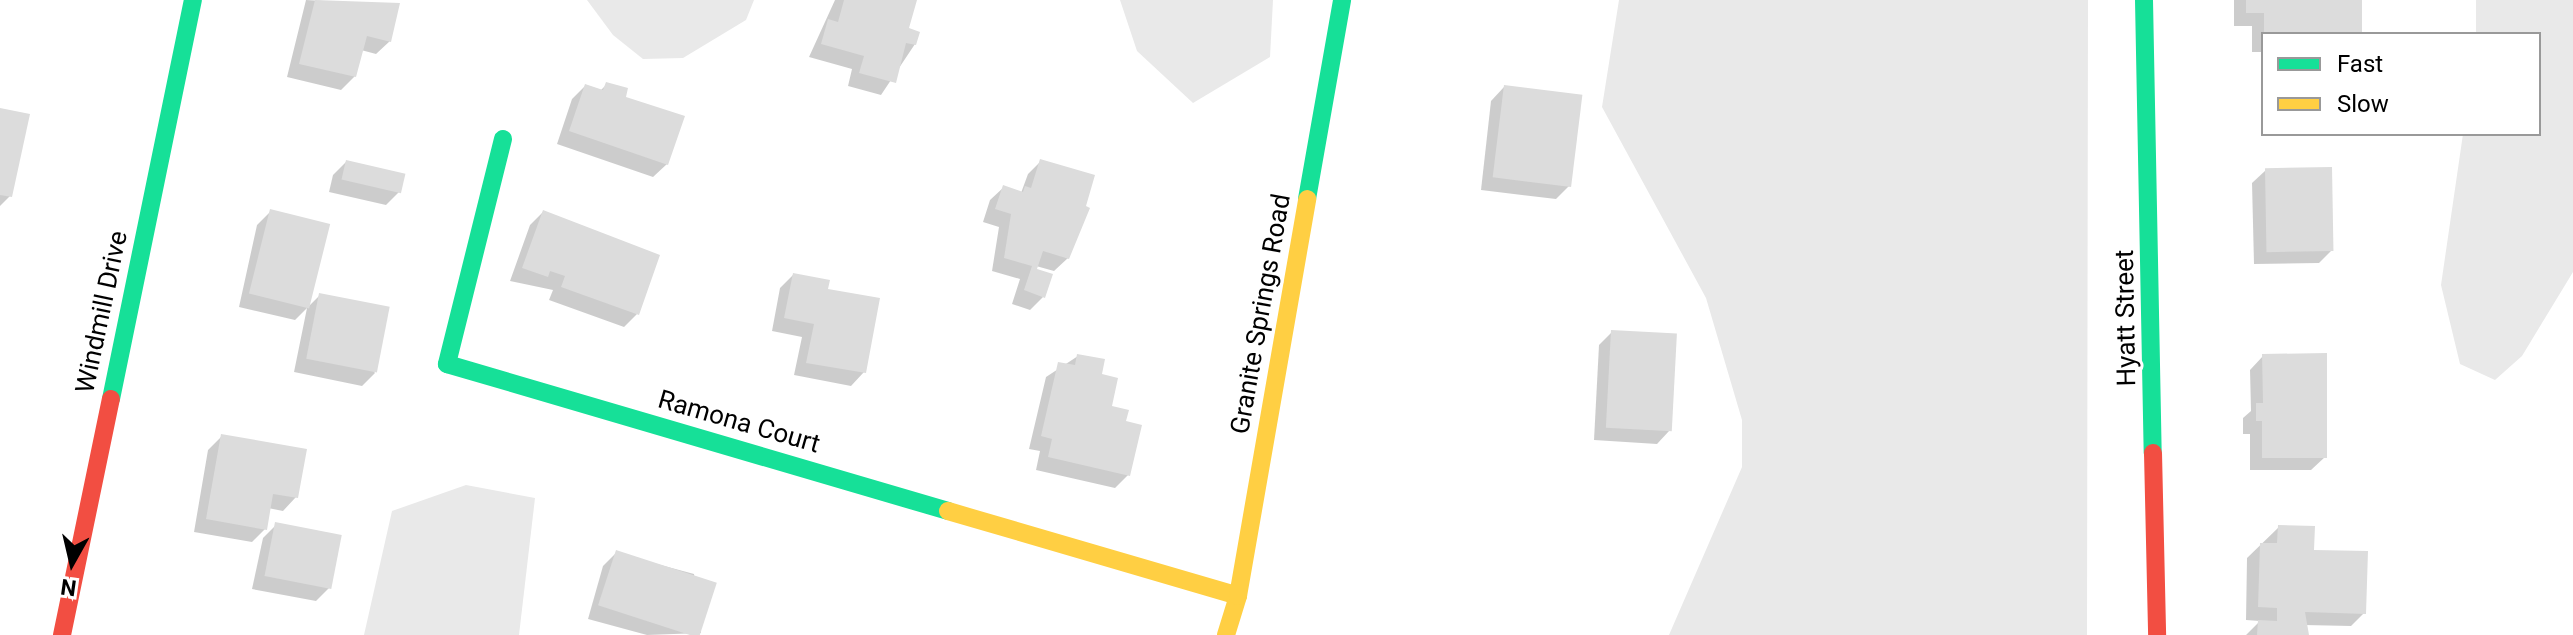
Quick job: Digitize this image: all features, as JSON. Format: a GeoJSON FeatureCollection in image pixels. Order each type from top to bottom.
{"type":"FeatureCollection","features":[{"type":"Feature","properties":{"kind":"street","name":"Windmill Drive"},"geometry":{"type":"LineString","coordinates":[[62,635],[193,0]]}},
{"type":"Feature","properties":{"kind":"street","name":"Granite Springs Road"},"geometry":{"type":"LineString","coordinates":[[1226,635],[1238,596],[1342,0]]}},
{"type":"Feature","properties":{"kind":"street","name":"Hyatt Street"},"geometry":{"type":"LineString","coordinates":[[2144,0],[2157,635]]}},
{"type":"Feature","properties":{"kind":"street","name":"Ramona Court"},"geometry":{"type":"LineString","coordinates":[[503,139],[447,364],[1238,596]]}},
{"type":"Feature","properties":{"kind":"shaded area"},"geometry":{"type":"Polygon","coordinates":[[[587,0],[754,0],[746,20],[683,58],[643,59],[613,35],[587,0]]]}},
{"type":"Feature","properties":{"kind":"shaded area"},"geometry":{"type":"Polygon","coordinates":[[[1120,0],[1273,0],[1270,57],[1193,103],[1137,51],[1120,0]]]}},
{"type":"Feature","properties":{"kind":"shaded area"},"geometry":{"type":"Polygon","coordinates":[[[1619,0],[2088,0],[2087,635],[1669,635],[1742,467],[1742,420],[1706,298],[1602,107],[1619,0]]]}},
{"type":"Feature","properties":{"kind":"shaded area"},"geometry":{"type":"Polygon","coordinates":[[[2476,0],[2573,0],[2573,272],[2522,356],[2495,380],[2460,364],[2441,285],[2463,136],[2541,136],[2541,32],[2476,32],[2476,0]]]}},
{"type":"Feature","properties":{"kind":"shaded area"},"geometry":{"type":"Polygon","coordinates":[[[466,485],[535,498],[519,635],[364,635],[392,511],[466,485]]]}},
{"type":"Feature","properties":{"kind":"building"},"geometry":{"type":"Polygon","coordinates":[[[315,0],[400,3],[391,42],[367,36],[356,77],[299,64],[315,0]]]}},
{"type":"Feature","properties":{"kind":"building"},"geometry":{"type":"Polygon","coordinates":[[[844,0],[917,0],[909,28],[920,32],[916,45],[906,43],[896,83],[859,73],[864,56],[821,44],[828,19],[838,22],[844,0]]]}},
{"type":"Feature","properties":{"kind":"building"},"geometry":{"type":"Polygon","coordinates":[[[2246,0],[2362,0],[2362,32],[2264,32],[2264,13],[2246,13],[2246,0]]]}},
{"type":"Feature","properties":{"kind":"building"},"geometry":{"type":"Polygon","coordinates":[[[606,82],[628,88],[626,97],[685,116],[668,165],[569,131],[585,84],[603,90],[606,82]]]}},
{"type":"Feature","properties":{"kind":"building"},"geometry":{"type":"Polygon","coordinates":[[[1504,85],[1582,95],[1571,187],[1493,177],[1504,85]]]}},
{"type":"Feature","properties":{"kind":"building"},"geometry":{"type":"Polygon","coordinates":[[[0,108],[30,114],[12,197],[0,195],[0,108]]]}},
{"type":"Feature","properties":{"kind":"building"},"geometry":{"type":"Polygon","coordinates":[[[1040,159],[1095,175],[1086,206],[1090,208],[1069,259],[1043,251],[1037,269],[1053,274],[1045,298],[1024,290],[1032,266],[1004,258],[1011,214],[995,209],[1003,185],[1023,192],[1025,186],[1031,188],[1040,159]]]}},
{"type":"Feature","properties":{"kind":"building"},"geometry":{"type":"Polygon","coordinates":[[[346,160],[405,174],[401,193],[342,179],[346,160]]]}},
{"type":"Feature","properties":{"kind":"building"},"geometry":{"type":"Polygon","coordinates":[[[2332,167],[2333,251],[2266,252],[2265,168],[2332,167]]]}},
{"type":"Feature","properties":{"kind":"building"},"geometry":{"type":"Polygon","coordinates":[[[270,209],[330,224],[309,308],[249,293],[270,209]]]}},
{"type":"Feature","properties":{"kind":"building"},"geometry":{"type":"Polygon","coordinates":[[[543,210],[660,255],[639,315],[561,287],[565,276],[550,271],[548,277],[522,268],[543,210]]]}},
{"type":"Feature","properties":{"kind":"building"},"geometry":{"type":"Polygon","coordinates":[[[793,273],[830,280],[828,289],[880,298],[866,373],[806,363],[814,324],[784,318],[793,273]]]}},
{"type":"Feature","properties":{"kind":"building"},"geometry":{"type":"Polygon","coordinates":[[[319,293],[390,307],[377,373],[306,359],[319,293]]]}},
{"type":"Feature","properties":{"kind":"building"},"geometry":{"type":"Polygon","coordinates":[[[1611,330],[1677,333],[1672,431],[1606,428],[1611,330]]]}},
{"type":"Feature","properties":{"kind":"building"},"geometry":{"type":"Polygon","coordinates":[[[2327,353],[2327,458],[2262,458],[2262,421],[2256,421],[2256,403],[2263,403],[2262,354],[2327,353]]]}},
{"type":"Feature","properties":{"kind":"building"},"geometry":{"type":"Polygon","coordinates":[[[1077,354],[1105,359],[1102,374],[1118,378],[1112,406],[1129,410],[1126,421],[1142,425],[1130,476],[1048,457],[1052,439],[1041,436],[1058,362],[1075,365],[1077,354]]]}},
{"type":"Feature","properties":{"kind":"building"},"geometry":{"type":"Polygon","coordinates":[[[221,434],[307,449],[298,498],[273,494],[267,530],[206,519],[221,434]]]}},
{"type":"Feature","properties":{"kind":"building"},"geometry":{"type":"Polygon","coordinates":[[[275,522],[342,535],[331,589],[265,576],[275,522]]]}},
{"type":"Feature","properties":{"kind":"building"},"geometry":{"type":"Polygon","coordinates":[[[2278,525],[2315,526],[2314,550],[2368,551],[2366,614],[2305,612],[2309,635],[2257,635],[2258,620],[2277,621],[2277,608],[2258,607],[2260,543],[2277,543],[2278,525]]]}},
{"type":"Feature","properties":{"kind":"building"},"geometry":{"type":"Polygon","coordinates":[[[616,550],[717,583],[700,635],[690,635],[598,605],[616,550]]]}},
{"type":"Feature","properties":{"kind":"traffic: fast"},"geometry":{"type":"LineString","coordinates":[[111,399],[193,0]]}},
{"type":"Feature","properties":{"kind":"traffic: fast"},"geometry":{"type":"LineString","coordinates":[[1307,199],[1342,0]]}},
{"type":"Feature","properties":{"kind":"traffic: fast"},"geometry":{"type":"LineString","coordinates":[[2144,0],[2153,453]]}},
{"type":"Feature","properties":{"kind":"traffic: fast"},"geometry":{"type":"LineString","coordinates":[[503,139],[447,364],[948,511]]}},
{"type":"Feature","properties":{"kind":"traffic: slow"},"geometry":{"type":"LineString","coordinates":[[1226,635],[1238,596],[1307,199]]}},
{"type":"Feature","properties":{"kind":"traffic: slow"},"geometry":{"type":"LineString","coordinates":[[948,511],[1238,596]]}},
{"type":"Feature","properties":{"kind":"traffic: jam"},"geometry":{"type":"LineString","coordinates":[[62,635],[111,399]]}},
{"type":"Feature","properties":{"kind":"traffic: jam"},"geometry":{"type":"LineString","coordinates":[[2153,453],[2157,635]]}}]}
